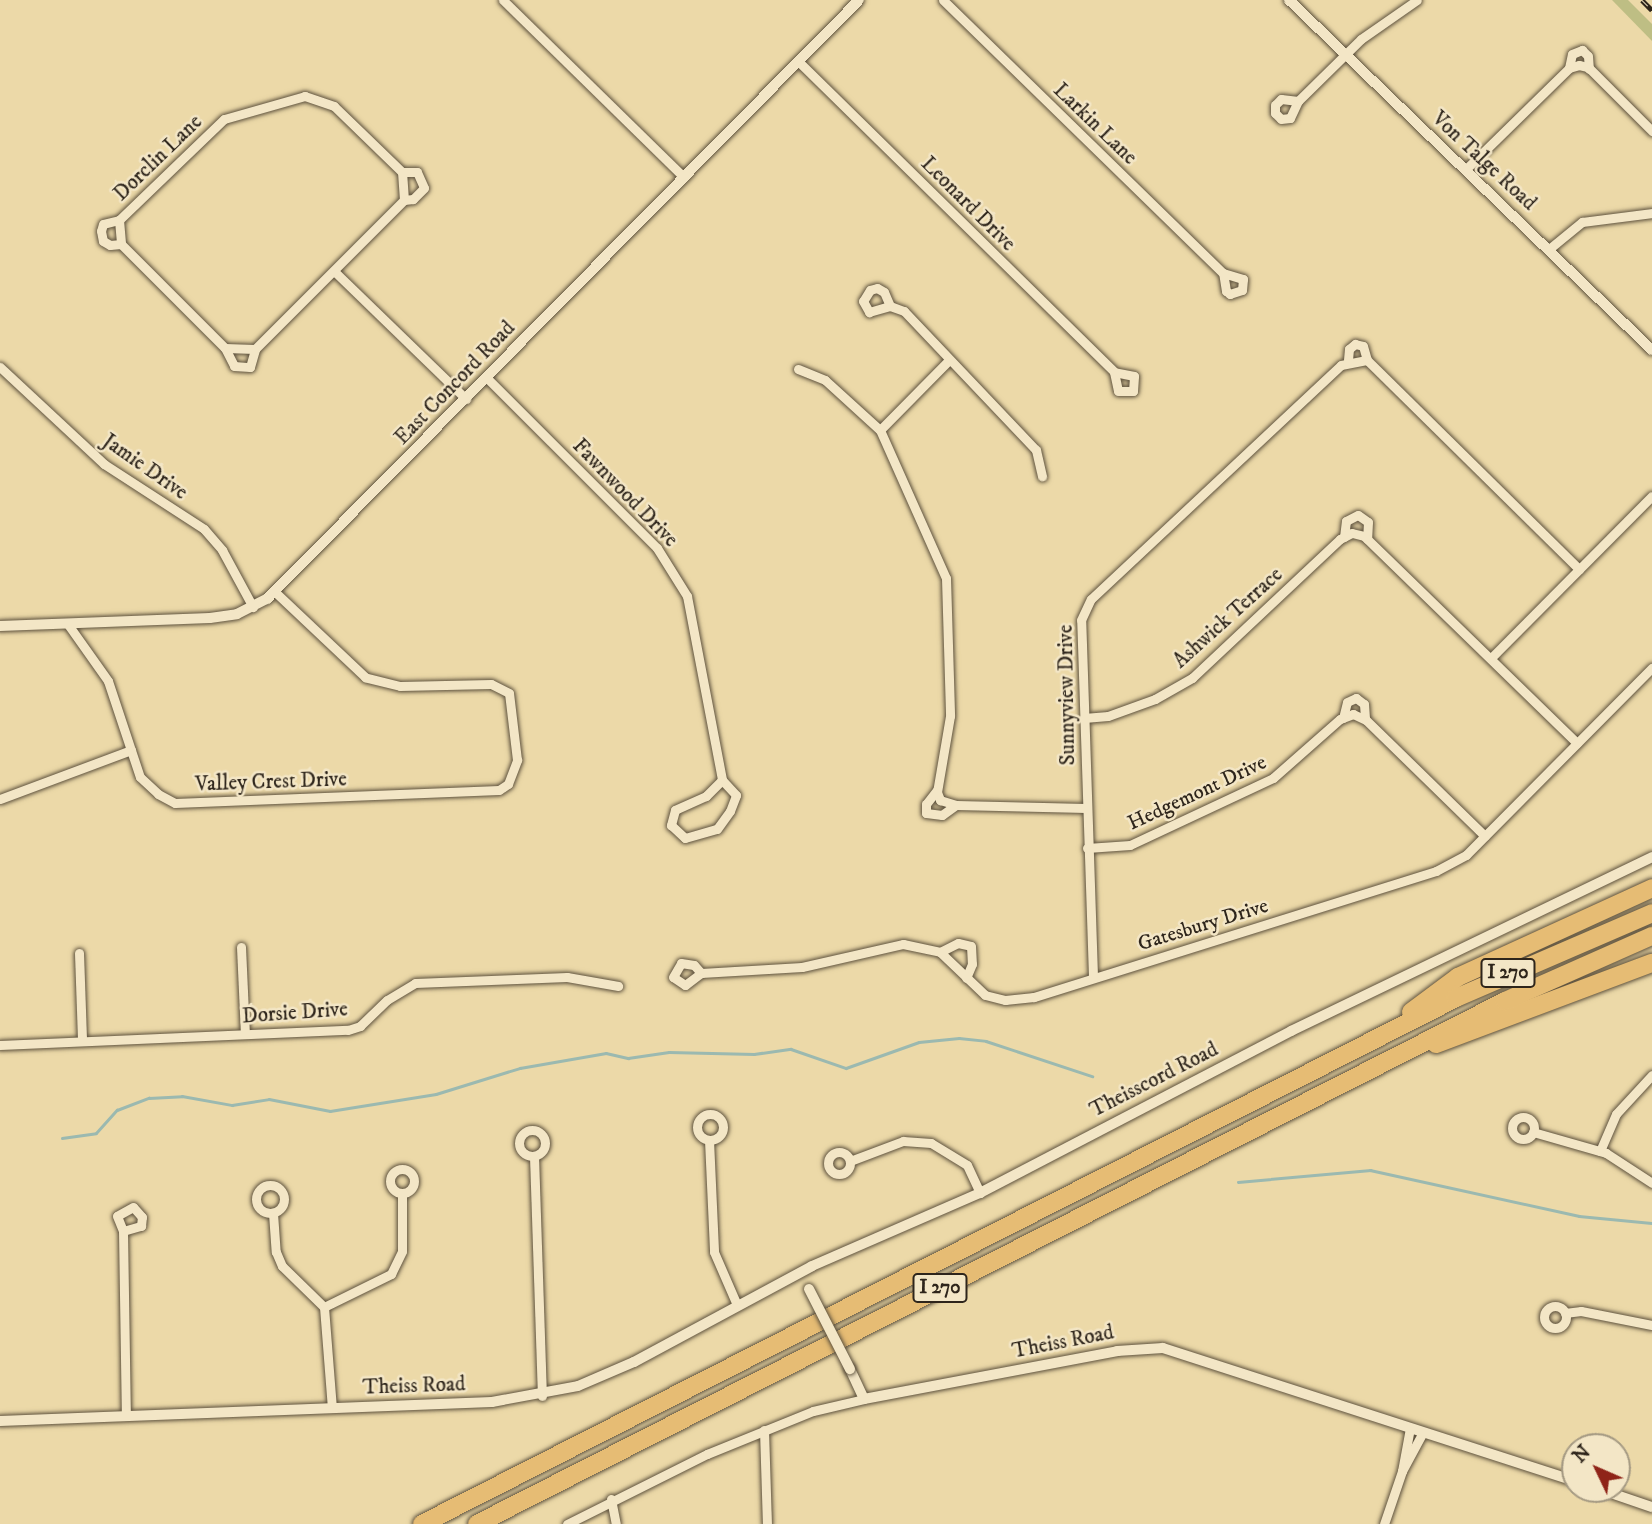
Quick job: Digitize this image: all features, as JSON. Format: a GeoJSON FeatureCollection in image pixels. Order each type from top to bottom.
{"type":"FeatureCollection","features":[{"type":"Feature","properties":{"kind":"highway"},"geometry":{"type":"LineString","coordinates":[[1368,1043],[1458,977],[1652,888]]}},
{"type":"Feature","properties":{"kind":"highway","name":"I 270"},"geometry":{"type":"LineString","coordinates":[[422,1524],[1500,977],[1652,913]]}},
{"type":"Feature","properties":{"kind":"highway","name":"I 270"},"geometry":{"type":"LineString","coordinates":[[477,1524],[1403,1053],[1551,979],[1652,936]]}},
{"type":"Feature","properties":{"kind":"highway"},"geometry":{"type":"LineString","coordinates":[[1403,1053],[1459,1038],[1652,963]]}},
{"type":"Feature","properties":{"kind":"street"},"geometry":{"type":"LineString","coordinates":[[503,0],[684,177]]}},
{"type":"Feature","properties":{"kind":"street","name":"East Concord Road"},"geometry":{"type":"LineString","coordinates":[[0,626],[210,618],[253,607],[275,592],[859,0]]}},
{"type":"Feature","properties":{"kind":"street","name":"Larkin Lane"},"geometry":{"type":"LineString","coordinates":[[943,0],[1223,273]]}},
{"type":"Feature","properties":{"kind":"street","name":"Von Talge Road"},"geometry":{"type":"LineString","coordinates":[[1289,0],[1652,350]]}},
{"type":"Feature","properties":{"kind":"street"},"geometry":{"type":"LineString","coordinates":[[1298,101],[1345,55],[1417,0]]}},
{"type":"Feature","properties":{"kind":"street"},"geometry":{"type":"LineString","coordinates":[[1466,169],[1569,68],[1572,54],[1581,50],[1588,56],[1589,69],[1652,131]]}},
{"type":"Feature","properties":{"kind":"street","name":"Leonard Drive"},"geometry":{"type":"LineString","coordinates":[[799,62],[1114,372]]}},
{"type":"Feature","properties":{"kind":"street"},"geometry":{"type":"LineString","coordinates":[[1569,68],[1589,69]]}},
{"type":"Feature","properties":{"kind":"street","name":"Dorclin Lane"},"geometry":{"type":"LineString","coordinates":[[305,96],[334,106],[402,172],[417,172],[424,188],[413,199],[404,200],[255,349],[254,363],[245,370],[229,361],[225,348],[121,244],[119,220],[224,119],[305,96]]}},
{"type":"Feature","properties":{"kind":"street"},"geometry":{"type":"LineString","coordinates":[[402,172],[404,200]]}},
{"type":"Feature","properties":{"kind":"street"},"geometry":{"type":"LineString","coordinates":[[1549,249],[1582,222],[1652,213]]}},
{"type":"Feature","properties":{"kind":"street"},"geometry":{"type":"LineString","coordinates":[[119,220],[103,224],[101,231],[103,241],[110,245],[121,244]]}},
{"type":"Feature","properties":{"kind":"street"},"geometry":{"type":"LineString","coordinates":[[334,271],[466,399]]}},
{"type":"Feature","properties":{"kind":"street"},"geometry":{"type":"LineString","coordinates":[[890,306],[904,311],[1036,450],[1042,476]]}},
{"type":"Feature","properties":{"kind":"street","name":"Sunnyview Drive"},"geometry":{"type":"LineString","coordinates":[[1093,976],[1081,620],[1091,599],[1348,360],[1349,349],[1355,344],[1363,346],[1367,360],[1579,569]]}},
{"type":"Feature","properties":{"kind":"street"},"geometry":{"type":"LineString","coordinates":[[225,348],[255,349]]}},
{"type":"Feature","properties":{"kind":"street"},"geometry":{"type":"LineString","coordinates":[[880,430],[948,360]]}},
{"type":"Feature","properties":{"kind":"street"},"geometry":{"type":"LineString","coordinates":[[1348,360],[1367,360]]}},
{"type":"Feature","properties":{"kind":"street","name":"Jamie Drive"},"geometry":{"type":"LineString","coordinates":[[0,367],[104,464],[204,529],[222,550],[253,607]]}},
{"type":"Feature","properties":{"kind":"street"},"geometry":{"type":"LineString","coordinates":[[798,369],[825,380],[880,430],[946,578],[950,716],[937,790],[940,800],[956,805],[1086,808]]}},
{"type":"Feature","properties":{"kind":"street","name":"Fawnwood Drive"},"geometry":{"type":"LineString","coordinates":[[487,378],[632,522],[673,571],[696,628],[722,779],[736,794],[730,811],[717,829],[685,838],[671,825],[675,810],[706,796],[722,779]]}},
{"type":"Feature","properties":{"kind":"street"},"geometry":{"type":"LineString","coordinates":[[1491,658],[1652,496]]}},
{"type":"Feature","properties":{"kind":"street","name":"Ashwick Terrace"},"geometry":{"type":"LineString","coordinates":[[1084,718],[1108,716],[1155,699],[1192,678],[1344,537],[1346,521],[1358,515],[1368,522],[1367,539],[1577,743]]}},
{"type":"Feature","properties":{"kind":"street"},"geometry":{"type":"LineString","coordinates":[[1344,537],[1352,533],[1367,539]]}},
{"type":"Feature","properties":{"kind":"street","name":"Valley Crest Drive"},"geometry":{"type":"LineString","coordinates":[[68,623],[108,681],[140,777],[158,794],[175,803],[499,790],[514,775],[517,761],[509,693],[491,684],[400,687],[365,677],[275,592]]}},
{"type":"Feature","properties":{"kind":"street","name":"Gatesbury Drive"},"geometry":{"type":"LineString","coordinates":[[940,952],[985,995],[1005,1000],[1034,997],[1093,976],[1436,871],[1466,855],[1652,668]]}},
{"type":"Feature","properties":{"kind":"street","name":"Hedgemont Drive"},"geometry":{"type":"LineString","coordinates":[[1087,848],[1130,845],[1273,778],[1343,718],[1347,702],[1356,698],[1364,704],[1365,719],[1485,836]]}},
{"type":"Feature","properties":{"kind":"street"},"geometry":{"type":"LineString","coordinates":[[1343,718],[1353,714],[1365,719]]}},
{"type":"Feature","properties":{"kind":"street"},"geometry":{"type":"LineString","coordinates":[[0,799],[131,750]]}},
{"type":"Feature","properties":{"kind":"street"},"geometry":{"type":"LineString","coordinates":[[937,790],[926,804],[926,813],[942,815],[956,805]]}},
{"type":"Feature","properties":{"kind":"street","name":"Theisscord Road"},"geometry":{"type":"LineString","coordinates":[[800,1272],[980,1193],[1291,1031],[1652,857]]}},
{"type":"Feature","properties":{"kind":"street"},"geometry":{"type":"LineString","coordinates":[[701,973],[802,967],[903,944],[940,952],[958,943],[971,946],[972,964],[965,978]]}},
{"type":"Feature","properties":{"kind":"street"},"geometry":{"type":"LineString","coordinates":[[241,947],[245,1034]]}},
{"type":"Feature","properties":{"kind":"street"},"geometry":{"type":"LineString","coordinates":[[79,953],[82,1041]]}},
{"type":"Feature","properties":{"kind":"street","name":"Dorsie Drive"},"geometry":{"type":"LineString","coordinates":[[0,1045],[348,1030],[360,1026],[387,1000],[415,984],[567,977],[618,986]]}},
{"type":"Feature","properties":{"kind":"street"},"geometry":{"type":"LineString","coordinates":[[1600,1151],[1616,1114],[1652,1076]]}},
{"type":"Feature","properties":{"kind":"street"},"geometry":{"type":"LineString","coordinates":[[1533,1132],[1600,1151],[1652,1183]]}},
{"type":"Feature","properties":{"kind":"street"},"geometry":{"type":"LineString","coordinates":[[709,1140],[714,1252],[737,1305]]}},
{"type":"Feature","properties":{"kind":"street"},"geometry":{"type":"LineString","coordinates":[[850,1161],[903,1142],[931,1143],[967,1165],[980,1193]]}},
{"type":"Feature","properties":{"kind":"street"},"geometry":{"type":"LineString","coordinates":[[534,1156],[542,1396]]}},
{"type":"Feature","properties":{"kind":"street"},"geometry":{"type":"LineString","coordinates":[[324,1307],[391,1274],[402,1251],[402,1194]]}},
{"type":"Feature","properties":{"kind":"street"},"geometry":{"type":"LineString","coordinates":[[272,1213],[276,1252],[282,1266],[324,1307],[332,1408]]}},
{"type":"Feature","properties":{"kind":"street"},"geometry":{"type":"LineString","coordinates":[[123,1231],[126,1415]]}},
{"type":"Feature","properties":{"kind":"street"},"geometry":{"type":"LineString","coordinates":[[800,1272],[864,1399]]}},
{"type":"Feature","properties":{"kind":"street","name":"Theiss Road"},"geometry":{"type":"LineString","coordinates":[[0,1421],[492,1402],[542,1396],[612,1373],[800,1272]]}},
{"type":"Feature","properties":{"kind":"street"},"geometry":{"type":"LineString","coordinates":[[1565,1313],[1581,1311],[1652,1325]]}},
{"type":"Feature","properties":{"kind":"street","name":"Theiss Road"},"geometry":{"type":"LineString","coordinates":[[566,1524],[611,1499],[764,1430],[864,1399],[1154,1347],[1561,1476]]}},
{"type":"Feature","properties":{"kind":"street"},"geometry":{"type":"LineString","coordinates":[[1384,1524],[1402,1471],[1410,1428]]}},
{"type":"Feature","properties":{"kind":"street"},"geometry":{"type":"LineString","coordinates":[[764,1430],[767,1524]]}},
{"type":"Feature","properties":{"kind":"street"},"geometry":{"type":"LineString","coordinates":[[1402,1471],[1423,1432]]}},
{"type":"Feature","properties":{"kind":"street"},"geometry":{"type":"LineString","coordinates":[[611,1499],[616,1524]]}},
{"type":"Feature","properties":{"kind":"street"},"geometry":{"type":"LineString","coordinates":[[1631,1500],[1652,1507]]}},
{"type":"Feature","properties":{"kind":"green space"},"geometry":{"type":"Polygon","coordinates":[[[1612,0],[1628,0],[1652,24],[1652,41],[1612,0]]]}},
{"type":"Feature","properties":{"kind":"waterway"},"geometry":{"type":"LineString","coordinates":[[62,1138],[96,1133],[117,1110],[149,1098],[182,1096],[232,1105],[269,1099],[330,1111],[436,1094],[520,1068],[606,1053],[628,1058],[669,1052],[754,1054],[791,1049],[846,1068],[919,1042],[959,1038],[986,1041],[1092,1076]]}},
{"type":"Feature","properties":{"kind":"waterway"},"geometry":{"type":"LineString","coordinates":[[1238,1182],[1370,1170],[1579,1216],[1652,1223]]}},
{"type":"Feature","properties":{"kind":"railway"},"geometry":{"type":"LineString","coordinates":[[1642,0],[1652,10]]}}]}
